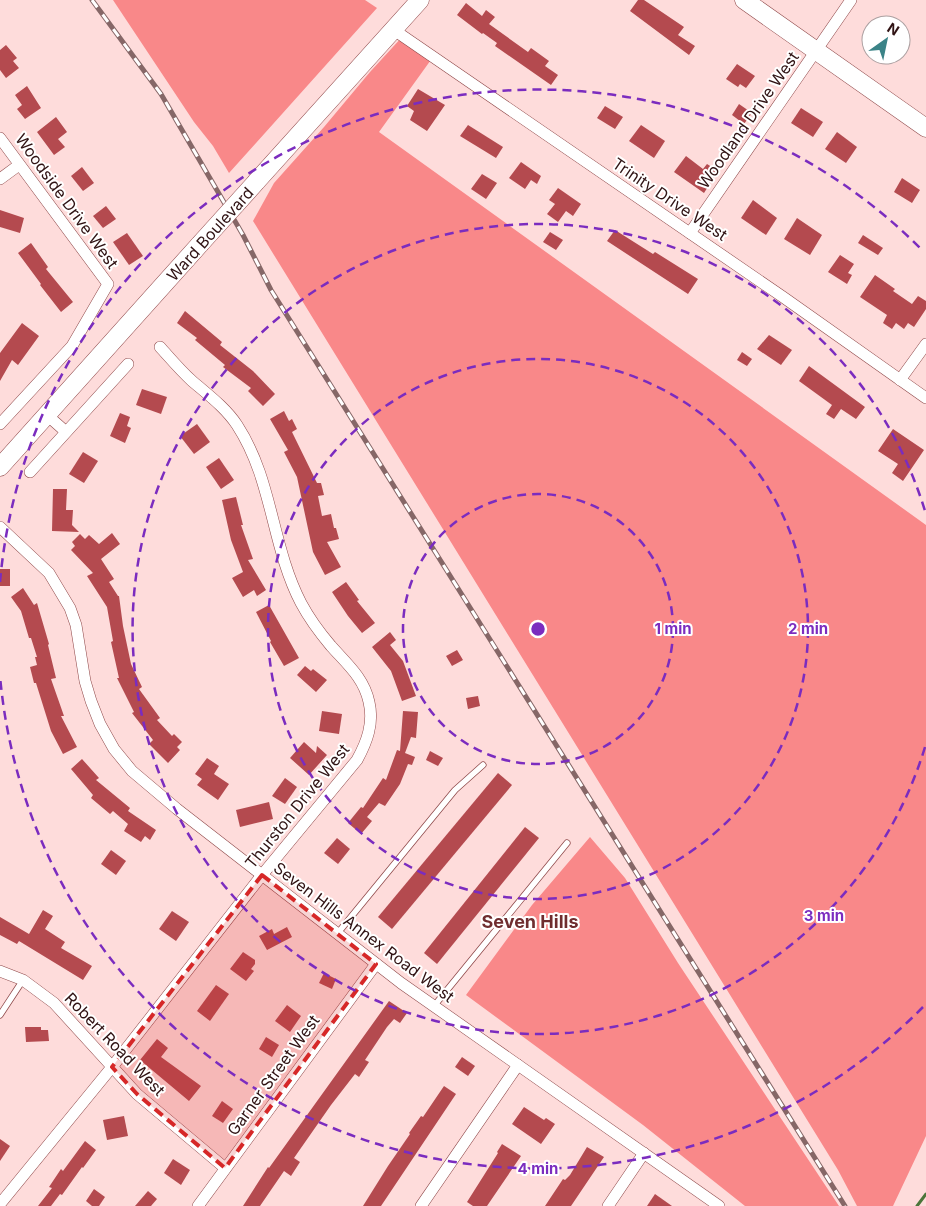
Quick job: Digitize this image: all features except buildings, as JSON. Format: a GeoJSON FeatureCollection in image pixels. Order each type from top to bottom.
{"type":"FeatureCollection","features":[{"type":"Feature","properties":{"kind":"main road","name":"Ward Boulevard"},"geometry":{"type":"LineString","coordinates":[[0,467],[420,0]]}},
{"type":"Feature","properties":{"kind":"main road"},"geometry":{"type":"LineString","coordinates":[[744,0],[926,128]]}},
{"type":"Feature","properties":{"kind":"street","name":"Woodland Drive West"},"geometry":{"type":"LineString","coordinates":[[690,233],[851,0]]}},
{"type":"Feature","properties":{"kind":"street","name":"Trinity Drive West"},"geometry":{"type":"LineString","coordinates":[[394,30],[926,398]]}},
{"type":"Feature","properties":{"kind":"street","name":"Woodside Drive West"},"geometry":{"type":"LineString","coordinates":[[0,138],[108,284],[72,346],[0,424]]}},
{"type":"Feature","properties":{"kind":"street"},"geometry":{"type":"LineString","coordinates":[[0,179],[19,165]]}},
{"type":"Feature","properties":{"kind":"street"},"geometry":{"type":"LineString","coordinates":[[900,380],[926,344]]}},
{"type":"Feature","properties":{"kind":"street","name":"Thurston Drive West"},"geometry":{"type":"LineString","coordinates":[[0,1204],[112,1067],[262,875],[357,760],[369,734],[371,718],[365,689],[359,677],[316,628],[292,585],[263,482],[256,460],[247,442],[235,423],[219,404],[160,347]]}},
{"type":"Feature","properties":{"kind":"street"},"geometry":{"type":"LineString","coordinates":[[30,472],[128,364]]}},
{"type":"Feature","properties":{"kind":"street"},"geometry":{"type":"LineString","coordinates":[[47,415],[66,431]]}},
{"type":"Feature","properties":{"kind":"street","name":"Seven Hills Annex Road West"},"geometry":{"type":"LineString","coordinates":[[0,527],[49,572],[70,608],[76,625],[85,681],[91,701],[100,724],[114,749],[132,771],[376,964],[719,1206]]}},
{"type":"Feature","properties":{"kind":"street","name":"Garner Street West"},"geometry":{"type":"LineString","coordinates":[[198,1206],[376,964]]}},
{"type":"Feature","properties":{"kind":"street","name":"Robert Road West"},"geometry":{"type":"LineString","coordinates":[[0,971],[23,980],[54,1003],[137,1094],[225,1168]]}},
{"type":"Feature","properties":{"kind":"street"},"geometry":{"type":"LineString","coordinates":[[421,1206],[518,1065]]}},
{"type":"Feature","properties":{"kind":"street"},"geometry":{"type":"LineString","coordinates":[[608,1206],[644,1153]]}},
{"type":"Feature","properties":{"kind":"lane"},"geometry":{"type":"LineString","coordinates":[[337,934],[455,790],[483,765]]}},
{"type":"Feature","properties":{"kind":"lane"},"geometry":{"type":"LineString","coordinates":[[434,1006],[567,843]]}},
{"type":"Feature","properties":{"kind":"lane"},"geometry":{"type":"LineString","coordinates":[[0,1015],[23,980]]}},
{"type":"Feature","properties":{"kind":"highlighted area"},"geometry":{"type":"Polygon","coordinates":[[[262,875],[376,964],[225,1168],[137,1094],[112,1067],[262,875]]]}},
{"type":"Feature","properties":{"kind":"shaded area"},"geometry":{"type":"Polygon","coordinates":[[[113,0],[365,0],[377,8],[229,173],[213,146],[194,122],[113,0]]]}},
{"type":"Feature","properties":{"kind":"shaded area"},"geometry":{"type":"Polygon","coordinates":[[[403,36],[433,57],[379,132],[926,525],[926,1136],[893,1206],[857,1206],[838,1170],[253,221],[274,183],[403,36]]]}},
{"type":"Feature","properties":{"kind":"shaded area"},"geometry":{"type":"Polygon","coordinates":[[[590,837],[625,878],[678,963],[839,1206],[745,1206],[643,1125],[466,995],[532,905],[590,837]]]}},
{"type":"Feature","properties":{"kind":"waterway"},"geometry":{"type":"LineString","coordinates":[[917,1206],[926,1194]]}},
{"type":"Feature","properties":{"kind":"railway"},"geometry":{"type":"LineString","coordinates":[[92,0],[161,94],[243,235],[271,290],[845,1206]]}},
{"type":"Feature","properties":{"kind":"district","name":"Seven Hills"},"geometry":{"type":"Point","coordinates":[530,922]}}]}
